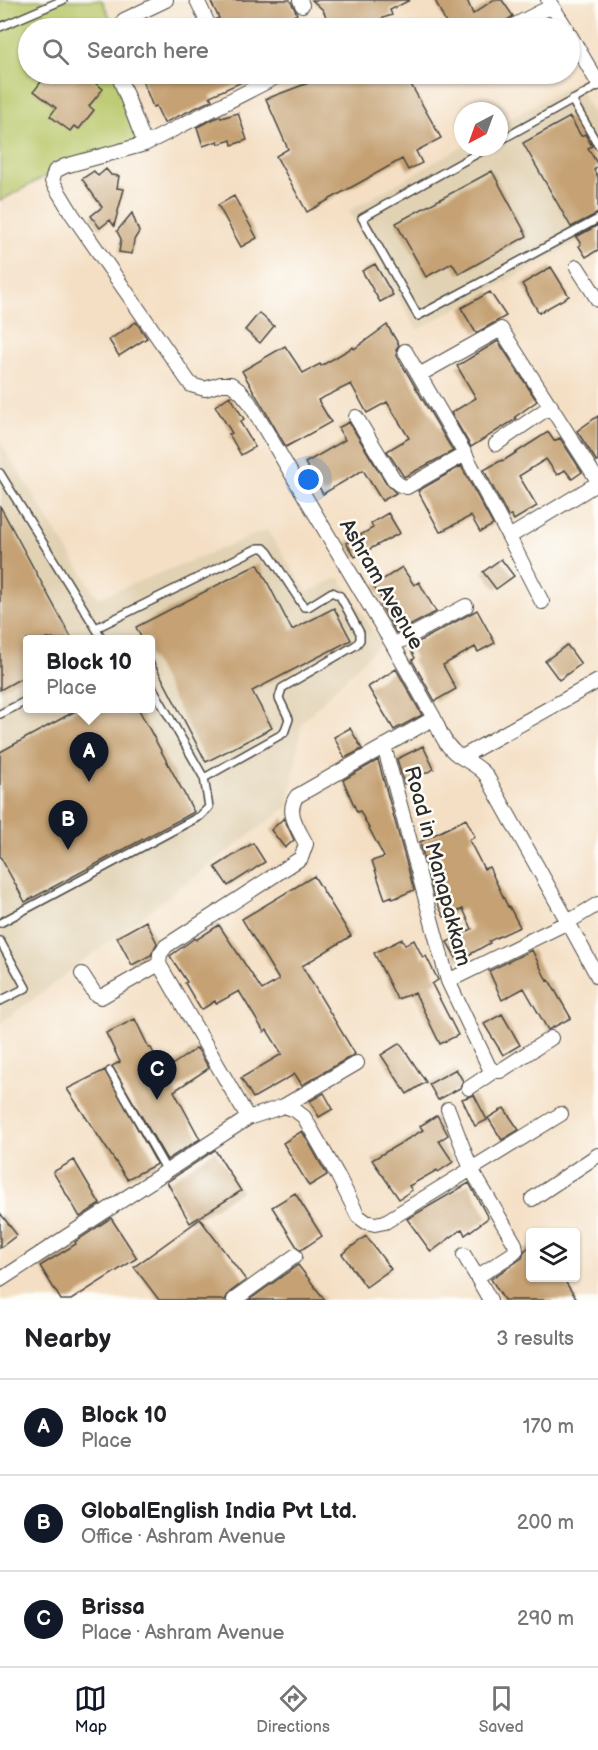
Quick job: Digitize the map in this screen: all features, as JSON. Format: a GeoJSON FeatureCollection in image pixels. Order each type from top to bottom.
{"type":"FeatureCollection","features":[{"type":"Feature","properties":{"kind":"street"},"geometry":{"type":"LineString","coordinates":[[128,18],[166,0]]}},
{"type":"Feature","properties":{"kind":"street"},"geometry":{"type":"LineString","coordinates":[[197,0],[205,18]]}},
{"type":"Feature","properties":{"kind":"street"},"geometry":{"type":"LineString","coordinates":[[525,18],[550,3],[560,18]]}},
{"type":"Feature","properties":{"kind":"street"},"geometry":{"type":"LineString","coordinates":[[580,52],[598,84]]}},
{"type":"Feature","properties":{"kind":"street"},"geometry":{"type":"LineString","coordinates":[[122,84],[145,144],[262,84]]}},
{"type":"Feature","properties":{"kind":"street","name":"Ashram Avenue"},"geometry":{"type":"LineString","coordinates":[[145,144],[64,166],[55,171],[52,181],[72,214],[191,385],[204,390],[221,384],[231,384],[242,392],[249,402],[393,645],[446,743],[462,757],[481,768],[486,775],[568,922]]}},
{"type":"Feature","properties":{"kind":"street"},"geometry":{"type":"LineString","coordinates":[[577,267],[598,300]]}},
{"type":"Feature","properties":{"kind":"street"},"geometry":{"type":"LineString","coordinates":[[418,375],[501,329],[598,482],[509,537]]}},
{"type":"Feature","properties":{"kind":"street"},"geometry":{"type":"LineString","coordinates":[[405,351],[465,454],[542,602]]}},
{"type":"Feature","properties":{"kind":"street"},"geometry":{"type":"LineString","coordinates":[[496,444],[551,406]]}},
{"type":"Feature","properties":{"kind":"street"},"geometry":{"type":"LineString","coordinates":[[356,417],[393,478],[402,487],[407,487],[465,454]]}},
{"type":"Feature","properties":{"kind":"street"},"geometry":{"type":"LineString","coordinates":[[393,645],[466,606]]}},
{"type":"Feature","properties":{"kind":"street"},"geometry":{"type":"LineString","coordinates":[[462,757],[598,681]]}},
{"type":"Feature","properties":{"kind":"street"},"geometry":{"type":"LineString","coordinates":[[248,1118],[159,964],[160,954],[166,946],[301,858],[306,844],[291,807],[297,796],[434,718]]}},
{"type":"Feature","properties":{"kind":"street","name":"Road in Manapakkam"},"geometry":{"type":"LineString","coordinates":[[384,746],[448,981],[568,922],[598,904]]}},
{"type":"Feature","properties":{"kind":"street"},"geometry":{"type":"LineString","coordinates":[[568,922],[598,977]]}},
{"type":"Feature","properties":{"kind":"street"},"geometry":{"type":"LineString","coordinates":[[82,974],[95,994],[101,997],[159,964]]}},
{"type":"Feature","properties":{"kind":"street"},"geometry":{"type":"LineString","coordinates":[[448,981],[489,1067],[494,1071]]}},
{"type":"Feature","properties":{"kind":"street"},"geometry":{"type":"LineString","coordinates":[[469,1088],[551,1038]]}},
{"type":"Feature","properties":{"kind":"street"},"geometry":{"type":"LineString","coordinates":[[0,1280],[248,1118],[284,1106],[357,1063]]}},
{"type":"Feature","properties":{"kind":"street"},"geometry":{"type":"LineString","coordinates":[[284,1106],[304,1117],[358,1216],[366,1222],[375,1224],[385,1222],[561,1114]]}},
{"type":"Feature","properties":{"kind":"street"},"geometry":{"type":"LineString","coordinates":[[448,1109],[471,1169],[515,1244],[516,1251],[477,1277]]}},
{"type":"Feature","properties":{"kind":"street"},"geometry":{"type":"LineString","coordinates":[[532,1200],[598,1155]]}},
{"type":"Feature","properties":{"kind":"street"},"geometry":{"type":"LineString","coordinates":[[464,1255],[490,1300]]}},
{"type":"Feature","properties":{"kind":"street"},"geometry":{"type":"LineString","coordinates":[[234,1300],[250,1295],[295,1257]]}},
{"type":"Feature","properties":{"kind":"lane"},"geometry":{"type":"LineString","coordinates":[[21,18],[63,0]]}},
{"type":"Feature","properties":{"kind":"lane"},"geometry":{"type":"LineString","coordinates":[[0,27],[18,19]]}},
{"type":"Feature","properties":{"kind":"lane"},"geometry":{"type":"LineString","coordinates":[[508,136],[598,84]]}},
{"type":"Feature","properties":{"kind":"lane"},"geometry":{"type":"LineString","coordinates":[[572,100],[598,145]]}},
{"type":"Feature","properties":{"kind":"lane"},"geometry":{"type":"LineString","coordinates":[[473,156],[362,218],[418,316],[598,219]]}},
{"type":"Feature","properties":{"kind":"lane"},"geometry":{"type":"LineString","coordinates":[[0,473],[100,635]]}},
{"type":"Feature","properties":{"kind":"lane"},"geometry":{"type":"LineString","coordinates":[[96,628],[258,548],[264,548],[268,552],[304,607],[308,607],[332,592],[340,596],[360,633],[360,640],[356,645],[282,688],[279,698],[289,719],[284,733],[204,778]]}},
{"type":"Feature","properties":{"kind":"lane"},"geometry":{"type":"LineString","coordinates":[[0,923],[200,816],[209,807],[204,778],[155,692]]}},
{"type":"Feature","properties":{"kind":"lane"},"geometry":{"type":"LineString","coordinates":[[0,714],[23,702]]}},
{"type":"Feature","properties":{"kind":"lane"},"geometry":{"type":"LineString","coordinates":[[0,941],[26,988],[0,1001]]}},
{"type":"Feature","properties":{"kind":"lane"},"geometry":{"type":"LineString","coordinates":[[110,1071],[167,1172]]}},
{"type":"Feature","properties":{"kind":"shaded area"},"geometry":{"type":"Polygon","coordinates":[[[571,84],[576,84],[598,121],[598,231],[417,330],[349,211],[454,151],[454,156],[508,156],[508,120],[571,84]]]}},
{"type":"Feature","properties":{"kind":"shaded area"},"geometry":{"type":"Polygon","coordinates":[[[0,442],[98,598],[267,530],[307,592],[339,577],[381,643],[302,722],[288,806],[0,1024],[0,442]]]}},
{"type":"Feature","properties":{"kind":"green space"},"geometry":{"type":"Polygon","coordinates":[[[0,0],[102,0],[110,18],[18,18],[18,84],[130,84],[145,144],[55,171],[0,201],[0,0]]]}},
{"type":"Feature","properties":{"kind":"building"},"geometry":{"type":"Polygon","coordinates":[[[210,0],[290,0],[297,14],[289,18],[219,18],[210,0]]]}},
{"type":"Feature","properties":{"kind":"building"},"geometry":{"type":"Polygon","coordinates":[[[312,0],[410,0],[390,10],[392,15],[383,18],[327,18],[323,10],[312,0]]]}},
{"type":"Feature","properties":{"kind":"building"},"geometry":{"type":"Polygon","coordinates":[[[435,0],[467,0],[473,14],[493,0],[502,0],[513,16],[510,18],[443,18],[435,0]]]}},
{"type":"Feature","properties":{"kind":"building"},"geometry":{"type":"Polygon","coordinates":[[[39,84],[96,84],[103,89],[89,106],[94,110],[79,129],[74,126],[70,131],[50,116],[56,108],[34,91],[39,84]]]}},
{"type":"Feature","properties":{"kind":"building"},"geometry":{"type":"Polygon","coordinates":[[[144,84],[237,84],[210,96],[212,100],[164,123],[156,106],[153,107],[144,84]]]}},
{"type":"Feature","properties":{"kind":"building"},"geometry":{"type":"Polygon","coordinates":[[[305,84],[411,84],[441,138],[416,151],[422,163],[408,170],[402,159],[307,212],[276,156],[288,149],[266,99],[305,84]]]}},
{"type":"Feature","properties":{"kind":"building"},"geometry":{"type":"Polygon","coordinates":[[[238,113],[247,140],[232,145],[231,140],[219,144],[218,141],[203,146],[197,127],[220,116],[221,118],[238,113]]]}},
{"type":"Feature","properties":{"kind":"building"},"geometry":{"type":"Polygon","coordinates":[[[570,117],[581,136],[585,134],[592,146],[588,148],[598,165],[594,170],[598,177],[598,213],[571,227],[523,143],[570,117]]]}},
{"type":"Feature","properties":{"kind":"building"},"geometry":{"type":"Polygon","coordinates":[[[106,169],[111,175],[119,176],[117,188],[124,189],[114,226],[110,220],[100,228],[91,216],[102,207],[82,179],[94,171],[98,176],[106,169]]]}},
{"type":"Feature","properties":{"kind":"building"},"geometry":{"type":"Polygon","coordinates":[[[492,171],[527,236],[459,274],[452,263],[426,277],[396,223],[492,171]]]}},
{"type":"Feature","properties":{"kind":"building"},"geometry":{"type":"Polygon","coordinates":[[[234,196],[257,238],[241,247],[218,205],[234,196]]]}},
{"type":"Feature","properties":{"kind":"building"},"geometry":{"type":"Polygon","coordinates":[[[132,213],[139,232],[134,240],[132,254],[119,252],[121,239],[117,231],[132,213]]]}},
{"type":"Feature","properties":{"kind":"building"},"geometry":{"type":"Polygon","coordinates":[[[598,225],[598,250],[586,257],[576,237],[598,225]]]}},
{"type":"Feature","properties":{"kind":"building"},"geometry":{"type":"Polygon","coordinates":[[[375,264],[393,295],[380,302],[362,271],[375,264]]]}},
{"type":"Feature","properties":{"kind":"building"},"geometry":{"type":"Polygon","coordinates":[[[551,267],[569,296],[539,313],[522,284],[551,267]]]}},
{"type":"Feature","properties":{"kind":"building"},"geometry":{"type":"Polygon","coordinates":[[[490,292],[506,316],[476,333],[461,308],[490,292]]]}},
{"type":"Feature","properties":{"kind":"building"},"geometry":{"type":"Polygon","coordinates":[[[259,313],[274,326],[260,343],[245,330],[259,313]]]}},
{"type":"Feature","properties":{"kind":"building"},"geometry":{"type":"Polygon","coordinates":[[[136,322],[147,338],[119,356],[109,340],[136,322]]]}},
{"type":"Feature","properties":{"kind":"building"},"geometry":{"type":"Polygon","coordinates":[[[387,325],[399,345],[396,350],[397,356],[453,451],[404,477],[387,451],[409,438],[387,402],[367,413],[351,384],[318,400],[331,422],[286,447],[242,371],[285,346],[303,373],[320,364],[321,366],[353,347],[354,349],[387,325]]]}},
{"type":"Feature","properties":{"kind":"building"},"geometry":{"type":"Polygon","coordinates":[[[498,341],[537,401],[515,417],[516,419],[471,447],[451,413],[476,398],[457,366],[498,341]]]}},
{"type":"Feature","properties":{"kind":"building"},"geometry":{"type":"Polygon","coordinates":[[[230,396],[244,419],[240,422],[255,447],[241,455],[229,434],[232,433],[215,406],[230,396]]]}},
{"type":"Feature","properties":{"kind":"building"},"geometry":{"type":"Polygon","coordinates":[[[598,416],[598,462],[597,462],[577,431],[598,416]]]}},
{"type":"Feature","properties":{"kind":"building"},"geometry":{"type":"Polygon","coordinates":[[[349,422],[386,483],[396,493],[382,501],[363,470],[323,494],[305,463],[345,440],[338,428],[349,422]]]}},
{"type":"Feature","properties":{"kind":"building"},"geometry":{"type":"Polygon","coordinates":[[[548,432],[554,441],[560,438],[582,472],[572,479],[565,470],[557,475],[546,459],[519,476],[537,506],[514,520],[511,515],[508,516],[484,470],[503,461],[548,432]]]}},
{"type":"Feature","properties":{"kind":"building"},"geometry":{"type":"Polygon","coordinates":[[[461,466],[493,525],[480,532],[471,516],[440,532],[418,491],[461,466]]]}},
{"type":"Feature","properties":{"kind":"building"},"geometry":{"type":"Polygon","coordinates":[[[0,506],[70,635],[23,635],[23,677],[0,690],[0,506]]]}},
{"type":"Feature","properties":{"kind":"building"},"geometry":{"type":"Polygon","coordinates":[[[388,513],[400,533],[355,557],[346,543],[373,528],[371,523],[388,513]]]}},
{"type":"Feature","properties":{"kind":"building"},"geometry":{"type":"Polygon","coordinates":[[[501,559],[514,576],[496,589],[483,572],[501,559]]]}},
{"type":"Feature","properties":{"kind":"building"},"geometry":{"type":"Polygon","coordinates":[[[258,564],[292,630],[334,608],[351,640],[252,691],[272,728],[206,762],[155,665],[155,635],[140,635],[136,627],[258,564]]]}},
{"type":"Feature","properties":{"kind":"building"},"geometry":{"type":"Polygon","coordinates":[[[402,567],[414,585],[419,582],[436,612],[396,633],[381,605],[385,603],[373,586],[402,567]]]}},
{"type":"Feature","properties":{"kind":"building"},"geometry":{"type":"Polygon","coordinates":[[[477,610],[495,643],[478,652],[475,647],[443,665],[456,689],[435,701],[412,660],[415,658],[409,647],[477,610]]]}},
{"type":"Feature","properties":{"kind":"building"},"geometry":{"type":"Polygon","coordinates":[[[567,645],[581,664],[559,680],[545,661],[567,645]]]}},
{"type":"Feature","properties":{"kind":"building"},"geometry":{"type":"Polygon","coordinates":[[[396,669],[422,715],[394,730],[368,687],[396,669]]]}},
{"type":"Feature","properties":{"kind":"building"},"geometry":{"type":"Polygon","coordinates":[[[72,713],[141,713],[194,812],[25,902],[0,856],[0,752],[72,713]]]}},
{"type":"Feature","properties":{"kind":"building"},"geometry":{"type":"Polygon","coordinates":[[[350,728],[362,749],[345,758],[334,737],[350,728]]]}},
{"type":"Feature","properties":{"kind":"building"},"geometry":{"type":"Polygon","coordinates":[[[423,746],[434,769],[404,784],[397,759],[423,746]]]}},
{"type":"Feature","properties":{"kind":"building"},"geometry":{"type":"Polygon","coordinates":[[[378,760],[414,890],[393,899],[392,896],[385,899],[372,861],[384,857],[360,811],[357,812],[343,780],[378,760]]]}},
{"type":"Feature","properties":{"kind":"building"},"geometry":{"type":"Polygon","coordinates":[[[284,818],[294,840],[285,848],[271,830],[284,818]]]}},
{"type":"Feature","properties":{"kind":"building"},"geometry":{"type":"Polygon","coordinates":[[[466,819],[475,837],[469,840],[484,869],[489,867],[520,927],[489,941],[490,943],[458,961],[447,942],[472,929],[463,909],[444,917],[434,896],[420,842],[466,819]]]}},
{"type":"Feature","properties":{"kind":"building"},"geometry":{"type":"Polygon","coordinates":[[[253,843],[265,862],[228,886],[215,867],[253,843]]]}},
{"type":"Feature","properties":{"kind":"building"},"geometry":{"type":"Polygon","coordinates":[[[314,876],[351,936],[302,966],[355,1054],[302,1085],[295,1074],[253,1098],[241,1078],[282,1054],[267,1030],[264,1032],[239,991],[201,1010],[170,956],[195,938],[196,940],[219,925],[262,990],[279,980],[242,919],[314,876]]]}},
{"type":"Feature","properties":{"kind":"building"},"geometry":{"type":"Polygon","coordinates":[[[146,921],[157,943],[151,955],[132,965],[117,937],[146,921]]]}},
{"type":"Feature","properties":{"kind":"building"},"geometry":{"type":"Polygon","coordinates":[[[402,939],[405,945],[414,940],[423,958],[426,956],[438,980],[432,984],[458,1035],[440,1044],[415,993],[397,999],[374,953],[402,939]]]}},
{"type":"Feature","properties":{"kind":"building"},"geometry":{"type":"Polygon","coordinates":[[[532,950],[547,981],[549,980],[571,1018],[548,1030],[524,988],[502,1000],[489,971],[532,950]]]}},
{"type":"Feature","properties":{"kind":"building"},"geometry":{"type":"Polygon","coordinates":[[[502,1014],[520,1045],[503,1055],[484,1024],[502,1014]]]}},
{"type":"Feature","properties":{"kind":"building"},"geometry":{"type":"Polygon","coordinates":[[[135,1019],[163,1071],[197,1048],[209,1068],[174,1091],[200,1139],[167,1160],[112,1066],[120,1062],[106,1033],[135,1019]]]}},
{"type":"Feature","properties":{"kind":"building"},"geometry":{"type":"Polygon","coordinates":[[[400,1043],[426,1082],[407,1094],[381,1055],[400,1043]]]}},
{"type":"Feature","properties":{"kind":"building"},"geometry":{"type":"Polygon","coordinates":[[[456,1069],[463,1081],[460,1088],[438,1100],[429,1084],[456,1069]]]}},
{"type":"Feature","properties":{"kind":"building"},"geometry":{"type":"Polygon","coordinates":[[[105,1070],[157,1164],[127,1179],[67,1089],[105,1070]]]}},
{"type":"Feature","properties":{"kind":"building"},"geometry":{"type":"Polygon","coordinates":[[[324,1093],[333,1109],[319,1117],[310,1101],[324,1093]]]}},
{"type":"Feature","properties":{"kind":"building"},"geometry":{"type":"Polygon","coordinates":[[[474,1095],[487,1120],[475,1126],[462,1099],[474,1095]]]}},
{"type":"Feature","properties":{"kind":"building"},"geometry":{"type":"Polygon","coordinates":[[[504,1108],[519,1130],[502,1140],[488,1118],[504,1108]]]}},
{"type":"Feature","properties":{"kind":"building"},"geometry":{"type":"Polygon","coordinates":[[[437,1115],[448,1135],[439,1141],[453,1162],[409,1186],[412,1190],[399,1199],[372,1160],[423,1130],[420,1126],[437,1115]]]}},
{"type":"Feature","properties":{"kind":"building"},"geometry":{"type":"Polygon","coordinates":[[[302,1131],[327,1175],[309,1186],[283,1143],[302,1131]]]}},
{"type":"Feature","properties":{"kind":"building"},"geometry":{"type":"Polygon","coordinates":[[[215,1150],[241,1191],[190,1223],[167,1182],[215,1150]]]}},
{"type":"Feature","properties":{"kind":"building"},"geometry":{"type":"Polygon","coordinates":[[[74,1160],[100,1204],[80,1217],[53,1172],[74,1160]]]}},
{"type":"Feature","properties":{"kind":"building"},"geometry":{"type":"Polygon","coordinates":[[[469,1183],[488,1218],[465,1235],[462,1229],[431,1252],[407,1219],[469,1183]]]}},
{"type":"Feature","properties":{"kind":"building"},"geometry":{"type":"Polygon","coordinates":[[[295,1193],[322,1236],[301,1250],[272,1207],[295,1193]]]}},
{"type":"Feature","properties":{"kind":"building"},"geometry":{"type":"Polygon","coordinates":[[[0,1213],[17,1235],[0,1248],[0,1213]]]}},
{"type":"Feature","properties":{"kind":"building"},"geometry":{"type":"Polygon","coordinates":[[[111,1218],[137,1258],[71,1300],[61,1300],[40,1266],[76,1244],[75,1242],[111,1218]]]}},
{"type":"Feature","properties":{"kind":"building"},"geometry":{"type":"Polygon","coordinates":[[[200,1219],[246,1280],[229,1293],[225,1300],[159,1300],[134,1267],[200,1219]]]}},
{"type":"Feature","properties":{"kind":"building"},"geometry":{"type":"Polygon","coordinates":[[[366,1236],[391,1269],[366,1287],[342,1254],[366,1236]]]}},
{"type":"Feature","properties":{"kind":"building"},"geometry":{"type":"Polygon","coordinates":[[[525,1250],[526,1282],[566,1282],[577,1300],[504,1300],[491,1279],[522,1258],[525,1250]]]}},
{"type":"Feature","properties":{"kind":"building"},"geometry":{"type":"Polygon","coordinates":[[[298,1265],[325,1300],[249,1300],[298,1265]]]}},
{"type":"Feature","properties":{"kind":"place","name":"Block 10"},"geometry":{"type":"Point","coordinates":[89,782]}},
{"type":"Feature","properties":{"kind":"place","name":"GlobalEnglish India Pvt Ltd."},"geometry":{"type":"Point","coordinates":[68,850]}},
{"type":"Feature","properties":{"kind":"place","name":"Brissa"},"geometry":{"type":"Point","coordinates":[157,1100]}}]}
